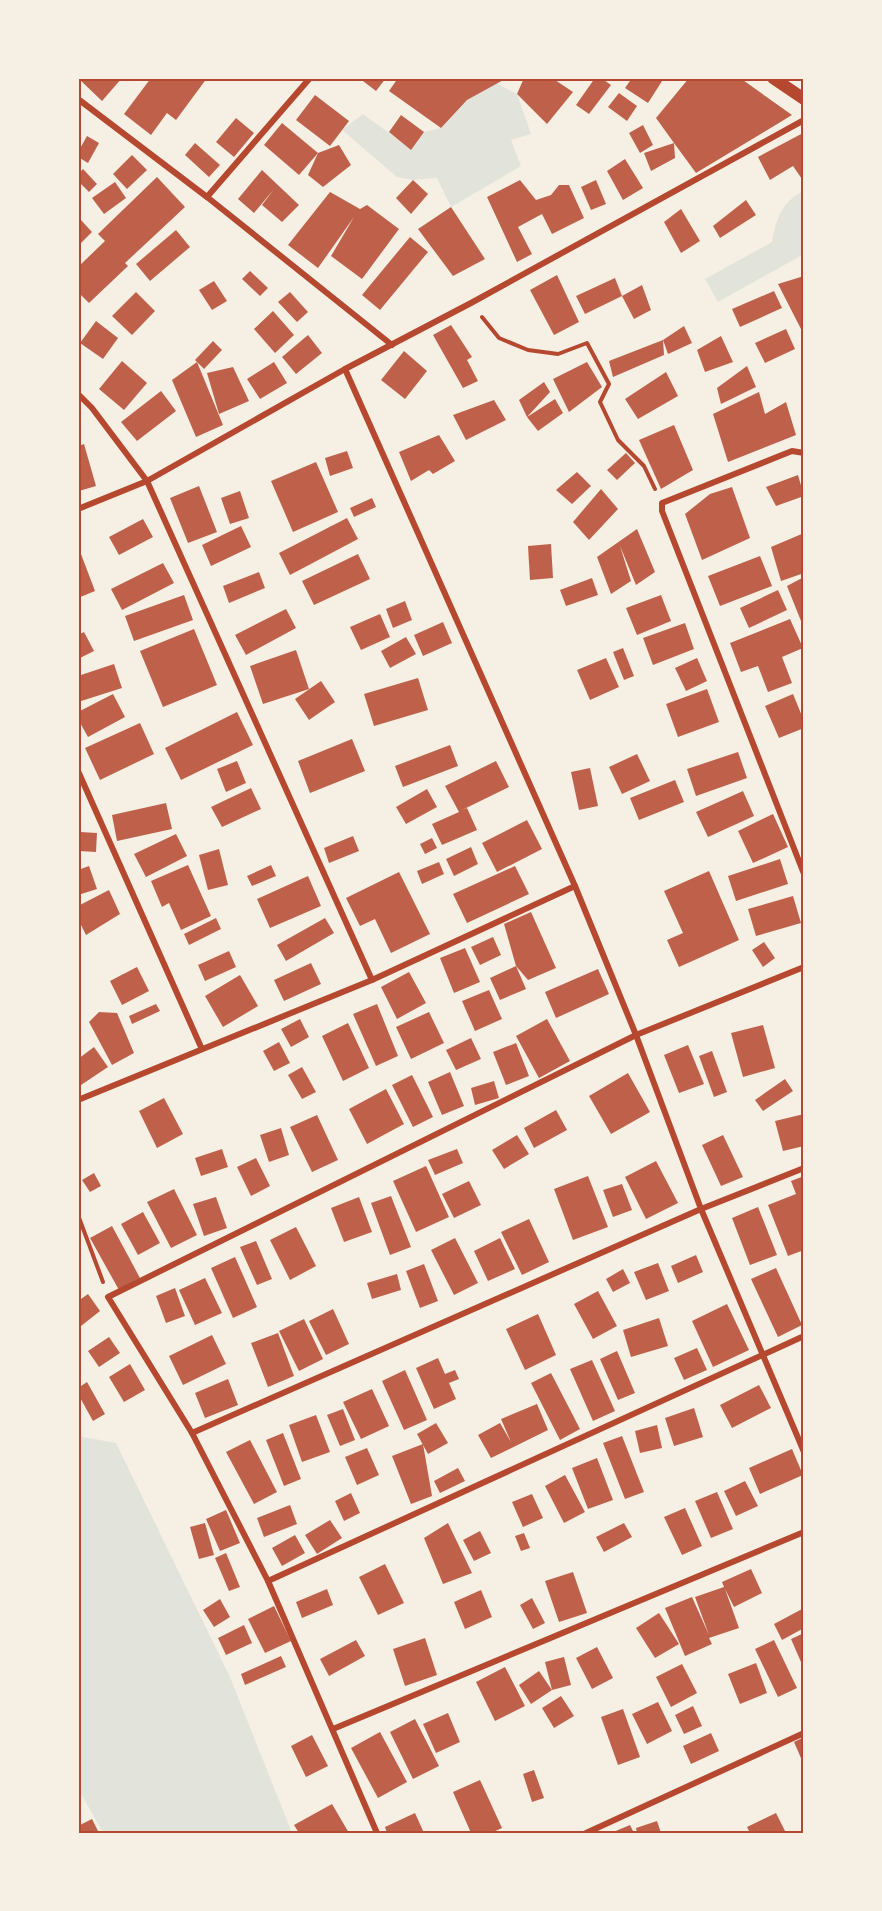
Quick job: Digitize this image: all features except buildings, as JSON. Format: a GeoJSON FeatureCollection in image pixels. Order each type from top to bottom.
{"type":"FeatureCollection","features":[{"type":"Feature","properties":{"kind":"main road"},"geometry":{"type":"LineString","coordinates":[[772,78],[804,99]]}},
{"type":"Feature","properties":{"kind":"street"},"geometry":{"type":"LineString","coordinates":[[207,197],[310,78]]}},
{"type":"Feature","properties":{"kind":"street"},"geometry":{"type":"LineString","coordinates":[[78,99],[207,197],[393,345]]}},
{"type":"Feature","properties":{"kind":"street"},"geometry":{"type":"LineString","coordinates":[[78,509],[147,481],[345,369],[471,303],[804,120]]}},
{"type":"Feature","properties":{"kind":"street"},"geometry":{"type":"LineString","coordinates":[[345,369],[575,886],[636,1035],[701,1209],[804,1452]]}},
{"type":"Feature","properties":{"kind":"street"},"geometry":{"type":"LineString","coordinates":[[78,394],[92,408],[147,481],[372,980]]}},
{"type":"Feature","properties":{"kind":"street"},"geometry":{"type":"LineString","coordinates":[[804,453],[792,451],[662,503],[662,511],[804,874]]}},
{"type":"Feature","properties":{"kind":"street"},"geometry":{"type":"LineString","coordinates":[[78,771],[201,1047]]}},
{"type":"Feature","properties":{"kind":"street"},"geometry":{"type":"LineString","coordinates":[[78,1100],[201,1047],[372,980],[575,886]]}},
{"type":"Feature","properties":{"kind":"street"},"geometry":{"type":"LineString","coordinates":[[377,1833],[268,1581],[192,1432],[108,1297],[636,1035],[804,967]]}},
{"type":"Feature","properties":{"kind":"street"},"geometry":{"type":"LineString","coordinates":[[192,1432],[701,1209],[804,1168]]}},
{"type":"Feature","properties":{"kind":"street"},"geometry":{"type":"LineString","coordinates":[[268,1581],[804,1336]]}},
{"type":"Feature","properties":{"kind":"street"},"geometry":{"type":"LineString","coordinates":[[333,1729],[804,1532]]}},
{"type":"Feature","properties":{"kind":"street"},"geometry":{"type":"LineString","coordinates":[[586,1833],[804,1733]]}},
{"type":"Feature","properties":{"kind":"path"},"geometry":{"type":"LineString","coordinates":[[471,303],[500,338],[528,350],[558,354],[587,343],[609,384],[600,402],[618,440],[644,466],[662,503]]}},
{"type":"Feature","properties":{"kind":"path"},"geometry":{"type":"LineString","coordinates":[[78,1215],[108,1297]]}},
{"type":"Feature","properties":{"kind":"shaded area"},"geometry":{"type":"Polygon","coordinates":[[[496,83],[517,94],[531,134],[511,140],[521,166],[451,207],[437,178],[413,180],[397,177],[342,130],[363,114],[411,149],[424,132],[441,128],[467,100],[496,83]]]}},
{"type":"Feature","properties":{"kind":"shaded area"},"geometry":{"type":"Polygon","coordinates":[[[804,191],[804,254],[718,302],[705,279],[772,242],[785,205],[804,191]]]}},
{"type":"Feature","properties":{"kind":"shaded area"},"geometry":{"type":"Polygon","coordinates":[[[78,1436],[116,1443],[230,1677],[292,1833],[103,1833],[78,1788],[78,1436]]]}}]}
